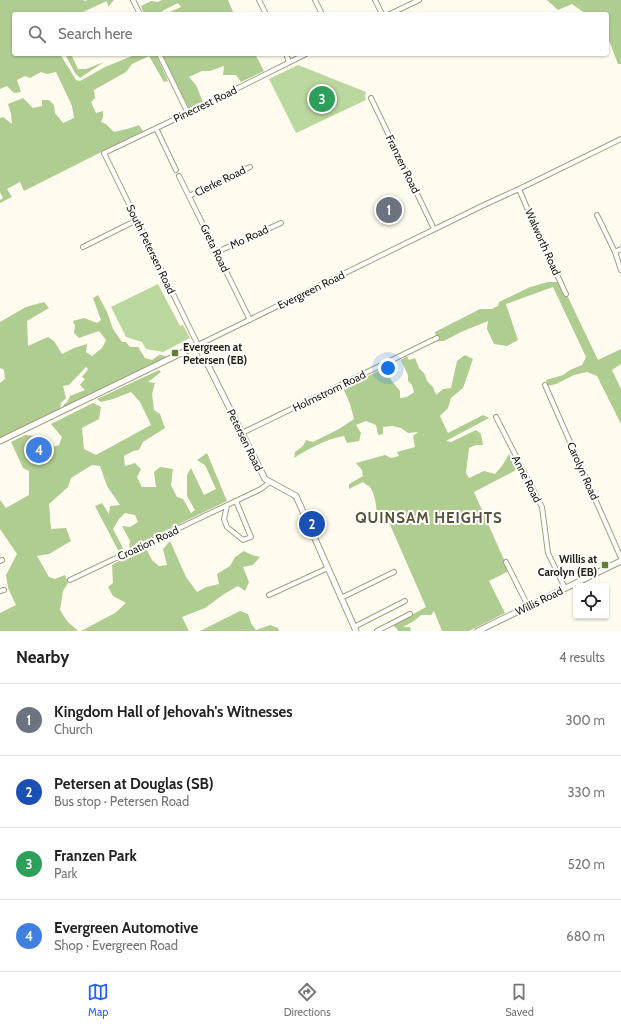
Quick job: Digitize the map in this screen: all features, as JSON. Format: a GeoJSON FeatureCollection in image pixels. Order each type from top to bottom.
{"type":"FeatureCollection","features":[{"type":"Feature","properties":{"kind":"street"},"geometry":{"type":"LineString","coordinates":[[133,0],[139,12]]}},
{"type":"Feature","properties":{"kind":"street"},"geometry":{"type":"LineString","coordinates":[[259,0],[265,12]]}},
{"type":"Feature","properties":{"kind":"street"},"geometry":{"type":"LineString","coordinates":[[315,0],[321,12]]}},
{"type":"Feature","properties":{"kind":"street"},"geometry":{"type":"LineString","coordinates":[[375,0],[381,12]]}},
{"type":"Feature","properties":{"kind":"street"},"geometry":{"type":"LineString","coordinates":[[394,12],[419,0]]}},
{"type":"Feature","properties":{"kind":"street"},"geometry":{"type":"LineString","coordinates":[[160,56],[188,113]]}},
{"type":"Feature","properties":{"kind":"street"},"geometry":{"type":"LineString","coordinates":[[287,56],[290,62]]}},
{"type":"Feature","properties":{"kind":"street","name":"Pinecrest Road"},"geometry":{"type":"LineString","coordinates":[[104,153],[302,56]]}},
{"type":"Feature","properties":{"kind":"street","name":"Franzen Road"},"geometry":{"type":"LineString","coordinates":[[371,98],[434,229]]}},
{"type":"Feature","properties":{"kind":"street"},"geometry":{"type":"LineString","coordinates":[[156,128],[176,170]]}},
{"type":"Feature","properties":{"kind":"street","name":"Evergreen Road"},"geometry":{"type":"LineString","coordinates":[[0,441],[621,139]]}},
{"type":"Feature","properties":{"kind":"street","name":"South Petersen Road"},"geometry":{"type":"LineString","coordinates":[[104,153],[198,345]]}},
{"type":"Feature","properties":{"kind":"street","name":"Clerke Road"},"geometry":{"type":"LineString","coordinates":[[189,196],[250,167]]}},
{"type":"Feature","properties":{"kind":"street","name":"Greta Road"},"geometry":{"type":"LineString","coordinates":[[179,176],[250,320]]}},
{"type":"Feature","properties":{"kind":"street","name":"Walworth Road"},"geometry":{"type":"LineString","coordinates":[[519,189],[566,294]]}},
{"type":"Feature","properties":{"kind":"street"},"geometry":{"type":"LineString","coordinates":[[597,215],[615,252],[621,270]]}},
{"type":"Feature","properties":{"kind":"street"},"geometry":{"type":"LineString","coordinates":[[83,247],[137,220]]}},
{"type":"Feature","properties":{"kind":"street","name":"Mo Road"},"geometry":{"type":"LineString","coordinates":[[217,252],[280,223]]}},
{"type":"Feature","properties":{"kind":"street"},"geometry":{"type":"LineString","coordinates":[[615,252],[621,249]]}},
{"type":"Feature","properties":{"kind":"street","name":"Holmstrom Road"},"geometry":{"type":"LineString","coordinates":[[242,433],[437,338]]}},
{"type":"Feature","properties":{"kind":"street","name":"Petersen Road"},"geometry":{"type":"LineString","coordinates":[[198,345],[265,480],[296,496],[355,629]]}},
{"type":"Feature","properties":{"kind":"street","name":"Carolyn Road"},"geometry":{"type":"LineString","coordinates":[[545,385],[621,560]]}},
{"type":"Feature","properties":{"kind":"street","name":"Anne Road"},"geometry":{"type":"LineString","coordinates":[[496,417],[542,507],[548,553],[565,588]]}},
{"type":"Feature","properties":{"kind":"street","name":"Croation Road"},"geometry":{"type":"LineString","coordinates":[[70,580],[261,490],[270,482]]}},
{"type":"Feature","properties":{"kind":"street"},"geometry":{"type":"LineString","coordinates":[[227,506],[224,519],[227,527],[243,540],[251,537],[236,501]]}},
{"type":"Feature","properties":{"kind":"street","name":"Willis Road"},"geometry":{"type":"LineString","coordinates":[[478,631],[621,560]]}},
{"type":"Feature","properties":{"kind":"street"},"geometry":{"type":"LineString","coordinates":[[506,562],[528,606]]}},
{"type":"Feature","properties":{"kind":"street"},"geometry":{"type":"LineString","coordinates":[[268,596],[328,568]]}},
{"type":"Feature","properties":{"kind":"street"},"geometry":{"type":"LineString","coordinates":[[341,598],[394,572]]}},
{"type":"Feature","properties":{"kind":"street"},"geometry":{"type":"LineString","coordinates":[[355,629],[405,601]]}},
{"type":"Feature","properties":{"kind":"street"},"geometry":{"type":"LineString","coordinates":[[377,631],[410,614]]}},
{"type":"Feature","properties":{"kind":"green space"},"geometry":{"type":"Polygon","coordinates":[[[0,0],[114,0],[108,7],[107,1],[83,12],[12,12],[12,56],[61,56],[76,80],[80,81],[105,67],[132,56],[149,56],[132,64],[126,72],[94,90],[95,98],[91,102],[96,113],[103,111],[101,122],[106,124],[114,132],[139,125],[143,131],[24,191],[20,182],[7,189],[12,197],[0,203],[0,200],[3,198],[0,192],[0,118],[3,117],[12,124],[8,104],[23,98],[33,108],[42,106],[42,100],[49,100],[54,105],[55,113],[63,123],[74,118],[72,106],[56,72],[47,74],[41,72],[30,78],[25,76],[17,80],[21,92],[14,93],[7,86],[0,89],[0,0]]]}},
{"type":"Feature","properties":{"kind":"green space"},"geometry":{"type":"Polygon","coordinates":[[[162,0],[228,0],[233,12],[170,12],[181,7],[178,3],[162,12],[143,12],[141,6],[151,1],[158,2],[162,0]]]}},
{"type":"Feature","properties":{"kind":"green space"},"geometry":{"type":"Polygon","coordinates":[[[547,0],[621,0],[621,64],[618,64],[609,40],[609,12],[583,12],[572,4],[558,10],[547,0]]]}},
{"type":"Feature","properties":{"kind":"green space"},"geometry":{"type":"Polygon","coordinates":[[[66,56],[72,56],[78,69],[86,69],[104,62],[80,78],[75,73],[66,56]]]}},
{"type":"Feature","properties":{"kind":"green space"},"geometry":{"type":"Polygon","coordinates":[[[149,56],[157,56],[168,81],[164,82],[149,56]]]}},
{"type":"Feature","properties":{"kind":"green space"},"geometry":{"type":"Polygon","coordinates":[[[163,56],[256,56],[264,71],[241,82],[236,75],[223,75],[224,66],[210,71],[202,71],[189,77],[196,85],[203,102],[188,109],[163,56]]]}},
{"type":"Feature","properties":{"kind":"green space"},"geometry":{"type":"Polygon","coordinates":[[[298,65],[366,92],[366,100],[296,133],[269,79],[298,65]]]}},
{"type":"Feature","properties":{"kind":"green space"},"geometry":{"type":"Polygon","coordinates":[[[548,282],[559,282],[566,293],[598,360],[621,349],[621,364],[612,370],[621,389],[621,424],[597,376],[587,372],[574,375],[556,384],[547,386],[546,380],[563,375],[582,365],[586,357],[553,287],[506,304],[518,340],[507,346],[494,344],[487,329],[488,321],[444,341],[437,341],[435,332],[480,309],[492,309],[498,306],[499,302],[530,287],[548,282]]]}},
{"type":"Feature","properties":{"kind":"green space"},"geometry":{"type":"Polygon","coordinates":[[[158,284],[180,326],[183,325],[190,338],[163,352],[146,349],[142,342],[126,337],[111,307],[158,284]]]}},
{"type":"Feature","properties":{"kind":"green space"},"geometry":{"type":"Polygon","coordinates":[[[98,295],[107,312],[113,329],[122,342],[126,342],[130,347],[138,347],[145,358],[152,360],[159,355],[166,356],[162,361],[62,408],[70,396],[85,390],[80,385],[85,379],[82,377],[88,369],[86,367],[69,385],[63,386],[66,398],[61,403],[60,410],[0,439],[0,383],[5,379],[4,370],[0,368],[0,322],[26,307],[44,302],[49,308],[27,321],[28,346],[48,337],[54,341],[62,354],[87,344],[86,352],[92,356],[102,348],[106,340],[99,331],[79,338],[74,333],[75,326],[73,321],[84,318],[97,323],[101,320],[93,298],[98,295]]]}},
{"type":"Feature","properties":{"kind":"green space"},"geometry":{"type":"Polygon","coordinates":[[[465,355],[473,359],[463,388],[451,398],[448,408],[440,416],[448,433],[483,415],[489,418],[446,441],[451,442],[476,430],[481,434],[483,445],[476,445],[469,448],[466,473],[469,478],[484,471],[495,474],[509,454],[516,470],[474,492],[509,571],[489,581],[505,613],[469,631],[442,631],[434,611],[431,615],[421,615],[403,627],[410,627],[411,631],[398,631],[393,625],[426,607],[384,511],[377,513],[373,492],[369,486],[363,482],[349,489],[349,484],[363,476],[362,470],[356,463],[385,455],[391,458],[399,456],[397,452],[415,447],[413,436],[418,432],[408,433],[401,428],[392,426],[383,427],[383,434],[378,435],[376,425],[366,421],[356,425],[361,433],[359,441],[347,443],[344,436],[318,444],[294,458],[295,452],[303,446],[306,440],[313,442],[339,429],[354,419],[350,404],[343,388],[385,368],[391,380],[400,391],[400,398],[407,397],[414,392],[412,385],[408,381],[408,375],[401,360],[407,356],[409,360],[415,358],[419,368],[424,373],[427,381],[433,387],[436,395],[443,389],[451,388],[457,361],[465,355]]]}},
{"type":"Feature","properties":{"kind":"green space"},"geometry":{"type":"Polygon","coordinates":[[[159,370],[161,372],[148,382],[155,383],[152,394],[154,410],[160,414],[165,428],[143,442],[139,450],[133,451],[124,456],[125,466],[135,463],[141,469],[137,477],[142,487],[156,487],[154,472],[160,467],[173,469],[171,485],[177,497],[183,499],[191,513],[195,510],[187,496],[187,475],[191,468],[204,495],[216,489],[205,465],[197,460],[207,453],[227,501],[129,548],[130,541],[122,526],[130,527],[138,522],[135,515],[125,513],[113,529],[123,548],[119,552],[95,506],[102,503],[109,514],[110,506],[120,505],[107,486],[100,466],[92,465],[71,478],[68,487],[49,504],[51,529],[66,528],[71,541],[49,554],[37,556],[49,577],[55,579],[65,575],[68,583],[63,591],[60,610],[67,621],[78,631],[0,631],[0,613],[16,605],[8,588],[6,575],[17,554],[0,529],[0,500],[6,508],[29,495],[29,471],[23,468],[11,442],[25,435],[37,436],[40,441],[29,451],[41,463],[52,447],[59,445],[62,437],[51,424],[93,403],[101,407],[99,419],[82,428],[84,449],[96,455],[151,425],[140,402],[131,392],[101,402],[97,399],[159,370]]]}},
{"type":"Feature","properties":{"kind":"green space"},"geometry":{"type":"Polygon","coordinates":[[[170,541],[186,577],[197,592],[206,587],[219,584],[217,574],[230,566],[235,557],[244,551],[260,557],[253,565],[243,567],[249,582],[245,591],[238,586],[205,608],[182,617],[189,631],[81,631],[115,613],[126,603],[113,596],[108,587],[113,583],[112,565],[131,554],[142,551],[146,548],[152,560],[159,566],[167,565],[163,549],[170,541]]]}},
{"type":"Feature","properties":{"kind":"green space"},"geometry":{"type":"Polygon","coordinates":[[[240,611],[248,614],[251,623],[256,630],[270,625],[278,628],[279,631],[200,631],[240,611]]]}},
{"type":"Feature","properties":{"kind":"place","name":"Franzen Park"},"geometry":{"type":"Point","coordinates":[322,99]}},
{"type":"Feature","properties":{"kind":"place","name":"Kingdom Hall of Jehovah's Witnesses"},"geometry":{"type":"Point","coordinates":[389,210]}},
{"type":"Feature","properties":{"kind":"place","name":"Evergreen at Petersen (EB)"},"geometry":{"type":"Point","coordinates":[175,353]}},
{"type":"Feature","properties":{"kind":"place","name":"Evergreen Automotive"},"geometry":{"type":"Point","coordinates":[39,450]}},
{"type":"Feature","properties":{"kind":"place","name":"Petersen at Douglas (SB)"},"geometry":{"type":"Point","coordinates":[312,524]}},
{"type":"Feature","properties":{"kind":"place","name":"Willis at Carolyn (EB)"},"geometry":{"type":"Point","coordinates":[605,565]}},
{"type":"Feature","properties":{"kind":"district","name":"QUINSAM HEIGHTS"},"geometry":{"type":"Point","coordinates":[429,518]}}]}
